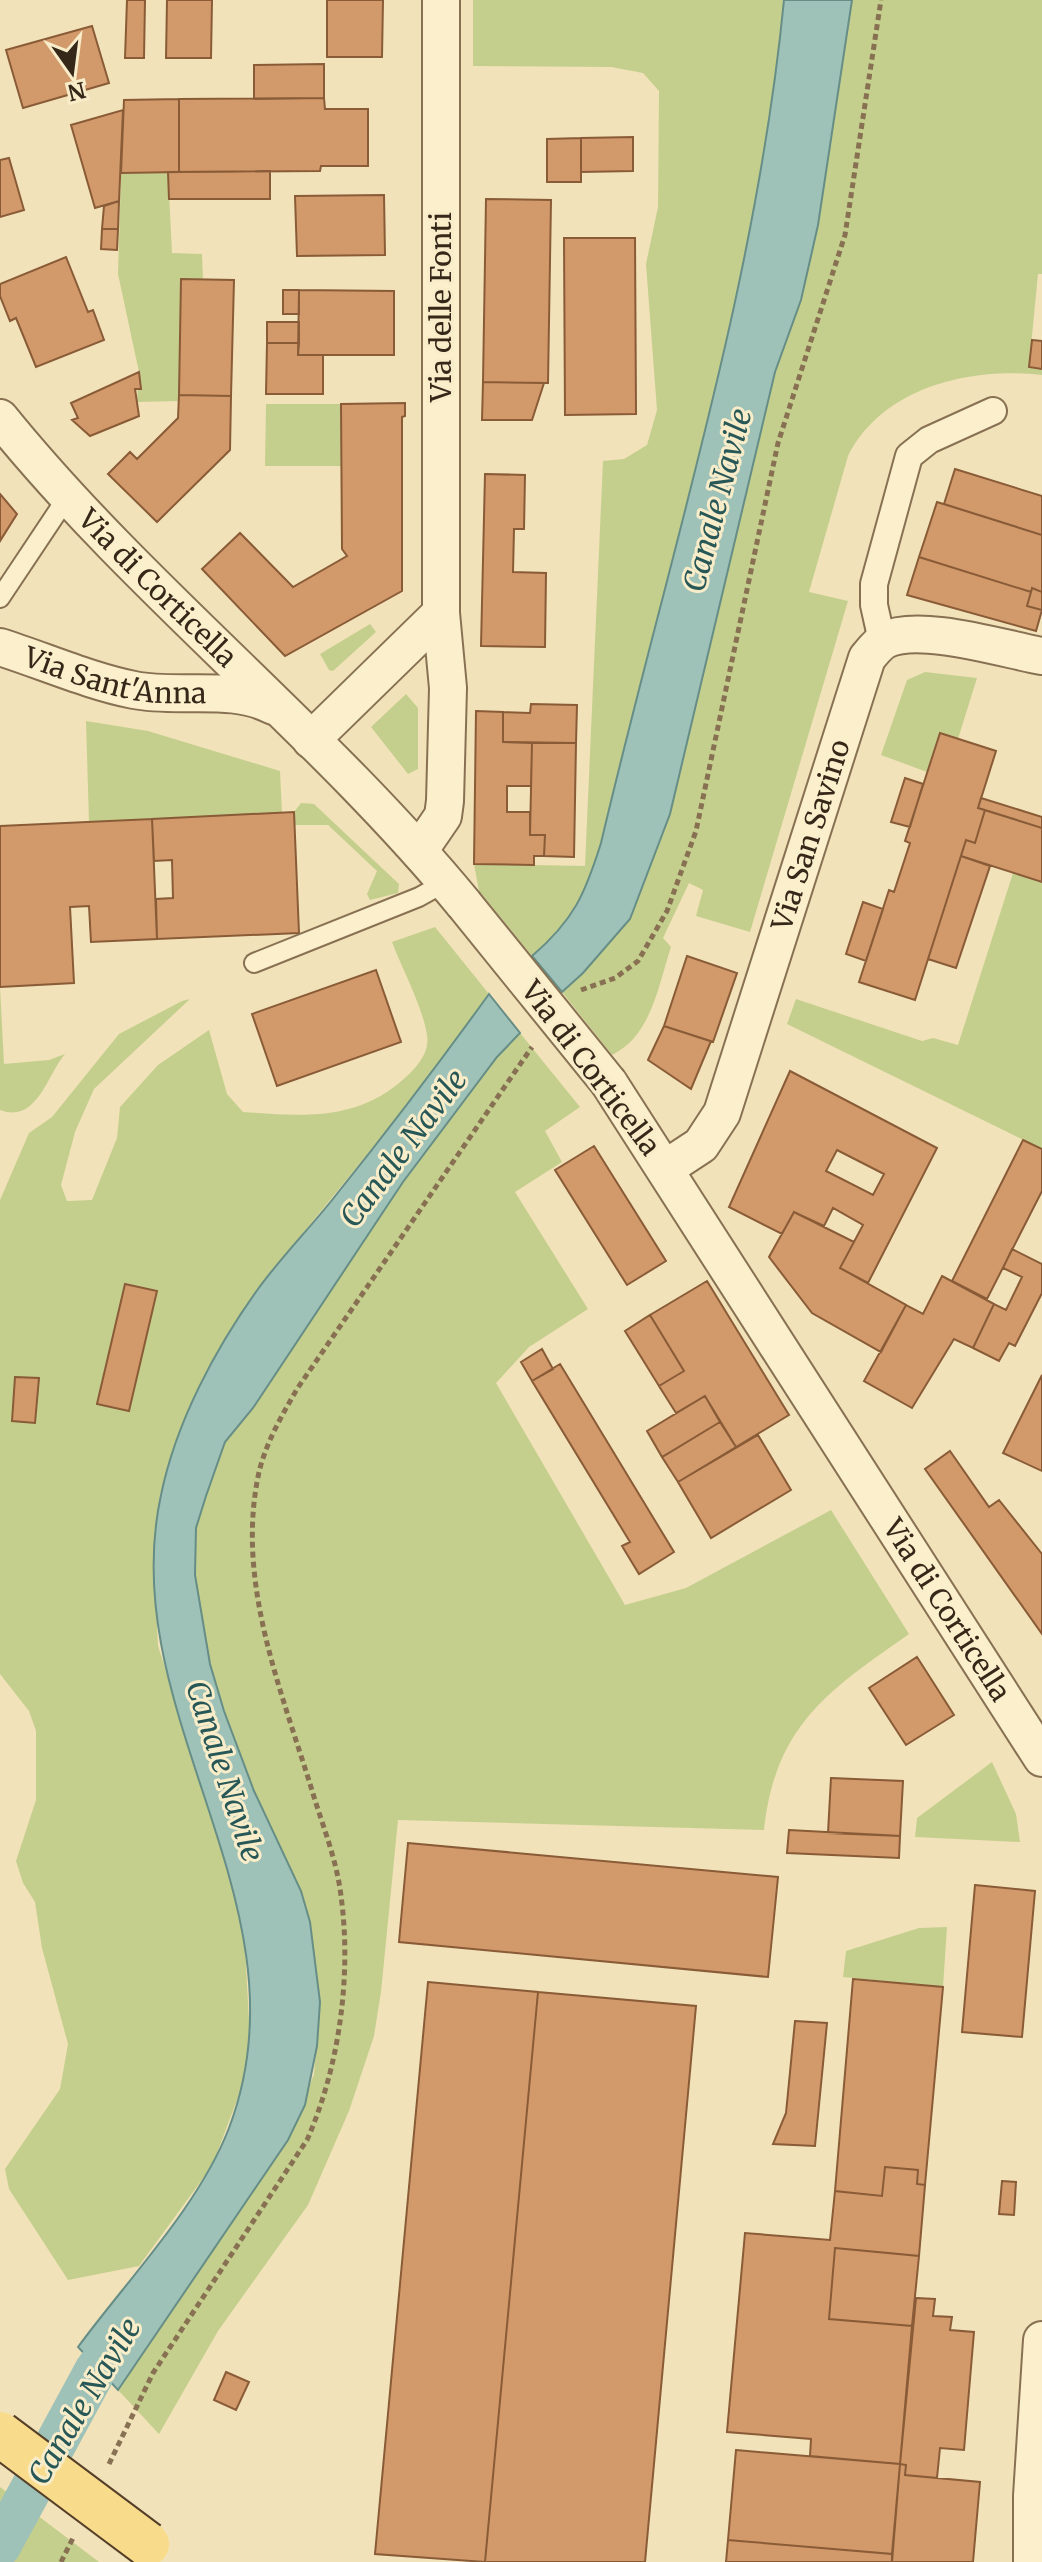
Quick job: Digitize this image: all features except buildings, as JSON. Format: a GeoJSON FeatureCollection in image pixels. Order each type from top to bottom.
{"type":"FeatureCollection","features":[{"type":"Feature","properties":{"kind":"main road"},"geometry":{"type":"LineString","coordinates":[[0,2434],[147,2544]]}},
{"type":"Feature","properties":{"kind":"street","name":"Via delle Fonti"},"geometry":{"type":"LineString","coordinates":[[419,851],[443,816],[448,688],[441,613],[441,0]]}},
{"type":"Feature","properties":{"kind":"street"},"geometry":{"type":"LineString","coordinates":[[993,411],[929,440],[909,456],[874,584],[874,605],[882,641],[901,635],[927,635],[1042,656]]}},
{"type":"Feature","properties":{"kind":"street","name":"Via di Corticella"},"geometry":{"type":"LineString","coordinates":[[0,418],[68,496],[419,851],[609,1083],[1042,1758]]}},
{"type":"Feature","properties":{"kind":"street"},"geometry":{"type":"LineString","coordinates":[[311,740],[441,613]]}},
{"type":"Feature","properties":{"kind":"street","name":"Via San Savino"},"geometry":{"type":"LineString","coordinates":[[666,1168],[701,1145],[722,1113],[867,658],[882,641]]}},
{"type":"Feature","properties":{"kind":"street","name":"Via Sant'Anna"},"geometry":{"type":"LineString","coordinates":[[0,647],[131,689],[160,694],[244,695],[277,708]]}},
{"type":"Feature","properties":{"kind":"street"},"geometry":{"type":"LineString","coordinates":[[1032,2562],[1032,2482],[1042,2340]]}},
{"type":"Feature","properties":{"kind":"lane","name":"Via di Corticella"},"geometry":{"type":"LineString","coordinates":[[0,598],[68,496]]}},
{"type":"Feature","properties":{"kind":"lane"},"geometry":{"type":"LineString","coordinates":[[254,963],[419,897],[455,893]]}},
{"type":"Feature","properties":{"kind":"path"},"geometry":{"type":"LineString","coordinates":[[578,991],[615,978],[638,961],[667,911],[696,831],[778,443],[845,235],[881,0]]}},
{"type":"Feature","properties":{"kind":"path"},"geometry":{"type":"LineString","coordinates":[[107,2468],[153,2373],[307,2140],[320,2110],[333,2054],[343,1967],[341,1896],[257,1603],[254,1504],[258,1475],[279,1422],[297,1389],[532,1047]]}},
{"type":"Feature","properties":{"kind":"path"},"geometry":{"type":"LineString","coordinates":[[61,2562],[74,2536]]}},
{"type":"Feature","properties":{"kind":"green space"},"geometry":{"type":"Polygon","coordinates":[[[473,0],[784,0],[771,107],[731,319],[601,843],[576,905],[558,930],[532,956],[479,891],[474,864],[585,866],[603,461],[624,459],[647,445],[657,410],[646,264],[658,207],[659,91],[643,73],[611,67],[473,66],[473,0]]]}},
{"type":"Feature","properties":{"kind":"green space"},"geometry":{"type":"Polygon","coordinates":[[[852,0],[1042,0],[1042,274],[1038,274],[1029,367],[1042,369],[1042,375],[986,375],[931,387],[883,413],[863,432],[848,456],[809,592],[848,601],[750,932],[696,916],[703,890],[689,883],[663,938],[671,947],[652,1008],[636,1035],[612,1055],[562,992],[583,973],[630,919],[670,814],[831,127],[852,0]]]}},
{"type":"Feature","properties":{"kind":"green space"},"geometry":{"type":"Polygon","coordinates":[[[168,172],[172,253],[202,254],[203,280],[181,280],[179,401],[137,402],[139,372],[118,274],[121,173],[168,172]]]}},
{"type":"Feature","properties":{"kind":"green space"},"geometry":{"type":"Polygon","coordinates":[[[266,404],[341,404],[341,466],[265,466],[266,404]]]}},
{"type":"Feature","properties":{"kind":"green space"},"geometry":{"type":"Polygon","coordinates":[[[370,624],[376,632],[333,671],[329,670],[320,654],[370,624]]]}},
{"type":"Feature","properties":{"kind":"green space"},"geometry":{"type":"Polygon","coordinates":[[[925,672],[977,678],[958,739],[927,772],[881,755],[907,680],[925,672]]]}},
{"type":"Feature","properties":{"kind":"green space"},"geometry":{"type":"Polygon","coordinates":[[[406,694],[418,708],[418,769],[408,774],[371,727],[406,694]]]}},
{"type":"Feature","properties":{"kind":"green space"},"geometry":{"type":"Polygon","coordinates":[[[86,721],[148,731],[280,771],[282,813],[89,822],[86,721]]]}},
{"type":"Feature","properties":{"kind":"green space"},"geometry":{"type":"Polygon","coordinates":[[[301,803],[314,804],[399,884],[398,893],[370,900],[367,894],[377,871],[328,825],[294,825],[294,812],[301,803]]]}},
{"type":"Feature","properties":{"kind":"green space"},"geometry":{"type":"Polygon","coordinates":[[[1013,873],[1042,882],[1042,1149],[787,1024],[796,999],[922,1041],[933,1038],[958,1045],[1013,873]]]}},
{"type":"Feature","properties":{"kind":"green space"},"geometry":{"type":"Polygon","coordinates":[[[435,927],[489,994],[415,1095],[257,1290],[187,1413],[160,1495],[154,1560],[158,1646],[217,1827],[236,1902],[245,1948],[250,2038],[247,2074],[212,2166],[139,2266],[68,2280],[9,2189],[5,2169],[60,2089],[68,2044],[42,1948],[35,1902],[23,1883],[16,1861],[36,1800],[36,1731],[29,1711],[0,1674],[0,1200],[29,1133],[52,1117],[119,1034],[182,1001],[190,999],[94,1089],[75,1132],[61,1185],[67,1201],[92,1200],[117,1138],[120,1107],[158,1065],[209,1030],[227,1094],[243,1112],[287,1115],[329,1113],[349,1109],[387,1092],[418,1064],[425,1053],[427,1041],[421,1012],[392,942],[435,927]],[[15,1377],[12,1420],[35,1422],[38,1378],[15,1377]]]}},
{"type":"Feature","properties":{"kind":"green space"},"geometry":{"type":"Polygon","coordinates":[[[0,987],[4,1064],[49,1060],[65,1054],[32,1104],[13,1112],[0,1110],[0,987]]]}},
{"type":"Feature","properties":{"kind":"green space"},"geometry":{"type":"Polygon","coordinates":[[[520,1033],[580,1107],[545,1131],[562,1162],[515,1192],[588,1309],[529,1347],[496,1383],[625,1605],[686,1588],[831,1510],[909,1634],[854,1673],[811,1714],[780,1763],[770,1794],[764,1830],[398,1820],[374,2036],[349,2111],[308,2205],[218,2331],[159,2434],[118,2390],[288,2140],[314,2074],[320,2002],[310,1922],[301,1891],[254,1791],[210,1664],[195,1575],[196,1528],[225,1442],[253,1408],[403,1182],[497,1057],[520,1033]]]}},
{"type":"Feature","properties":{"kind":"green space"},"geometry":{"type":"Polygon","coordinates":[[[992,1762],[1016,1814],[1020,1842],[915,1837],[917,1818],[992,1762]]]}},
{"type":"Feature","properties":{"kind":"green space"},"geometry":{"type":"Polygon","coordinates":[[[947,1927],[943,1987],[843,1977],[846,1951],[919,1928],[947,1927]]]}},
{"type":"Feature","properties":{"kind":"green space"},"geometry":{"type":"Polygon","coordinates":[[[0,2487],[99,2562],[0,2562],[0,2487]]]}},
{"type":"Feature","properties":{"kind":"water"},"geometry":{"type":"Polygon","coordinates":[[[784,0],[852,0],[818,225],[801,300],[775,372],[670,814],[630,919],[583,973],[562,992],[532,956],[558,930],[576,905],[601,843],[731,319],[771,107],[784,0]]]}},
{"type":"Feature","properties":{"kind":"water"},"geometry":{"type":"Polygon","coordinates":[[[489,994],[520,1033],[497,1057],[403,1182],[253,1408],[225,1442],[196,1528],[195,1575],[210,1664],[254,1791],[301,1891],[310,1922],[320,2002],[317,2046],[305,2105],[288,2140],[118,2390],[78,2347],[200,2186],[229,2128],[249,2046],[247,1966],[232,1888],[163,1655],[154,1576],[161,1495],[168,1468],[176,1440],[199,1387],[242,1312],[395,1120],[489,994]]]}},
{"type":"Feature","properties":{"kind":"waterway","name":"Canale Navile"},"geometry":{"type":"LineString","coordinates":[[0,2546],[95,2371],[130,2322]]}}]}
